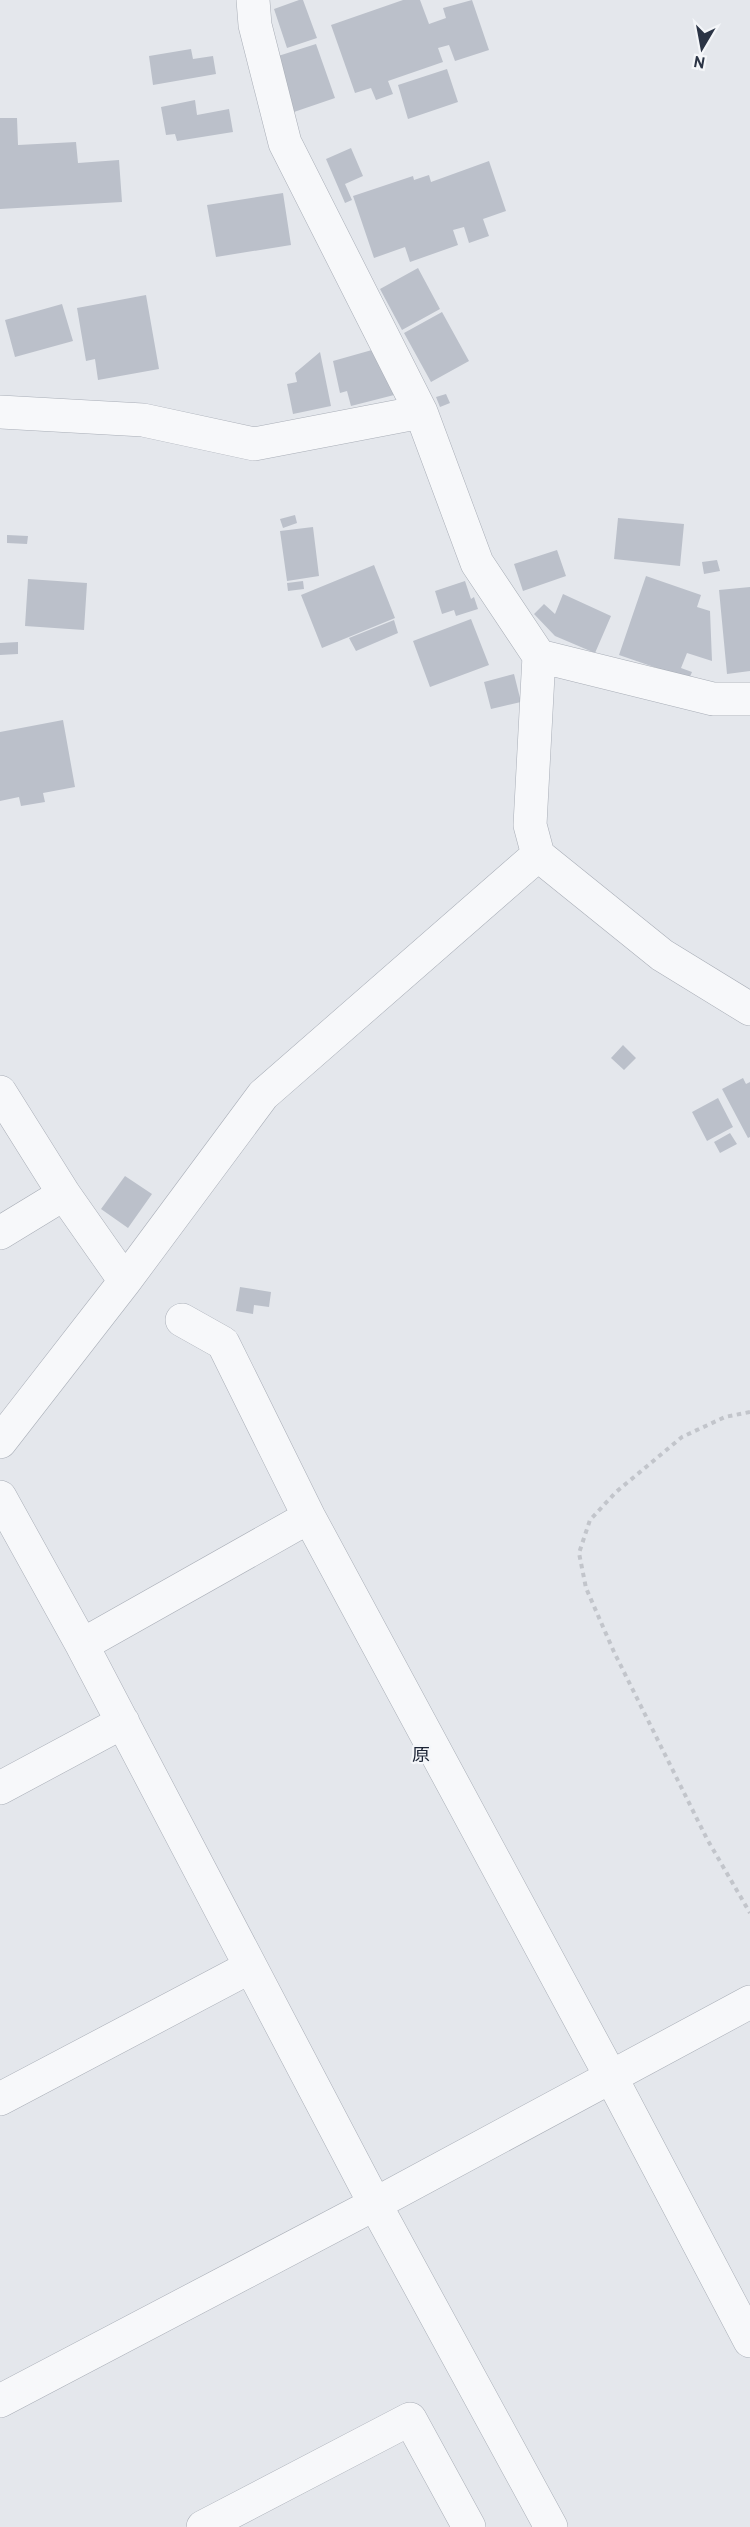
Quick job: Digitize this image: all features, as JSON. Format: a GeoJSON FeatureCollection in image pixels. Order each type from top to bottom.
{"type":"FeatureCollection","features":[{"type":"Feature","properties":{"kind":"street"},"geometry":{"type":"LineString","coordinates":[[253,0],[255,25],[285,143],[421,412],[477,563],[539,656],[530,825],[538,855],[662,955],[750,1009]]}},
{"type":"Feature","properties":{"kind":"street"},"geometry":{"type":"LineString","coordinates":[[0,412],[142,420],[254,444],[421,412]]}},
{"type":"Feature","properties":{"kind":"street"},"geometry":{"type":"LineString","coordinates":[[539,656],[713,699],[750,699]]}},
{"type":"Feature","properties":{"kind":"street"},"geometry":{"type":"LineString","coordinates":[[0,1442],[125,1281],[263,1095],[538,855]]}},
{"type":"Feature","properties":{"kind":"street"},"geometry":{"type":"LineString","coordinates":[[0,1092],[64,1194],[125,1281]]}},
{"type":"Feature","properties":{"kind":"street"},"geometry":{"type":"LineString","coordinates":[[0,1233],[64,1194]]}},
{"type":"Feature","properties":{"kind":"street"},"geometry":{"type":"LineString","coordinates":[[182,1320],[223,1343],[309,1516],[611,2077],[750,2341]]}},
{"type":"Feature","properties":{"kind":"street"},"geometry":{"type":"LineString","coordinates":[[0,1497],[123,1722],[375,2204],[551,2527]]}},
{"type":"Feature","properties":{"kind":"street"},"geometry":{"type":"LineString","coordinates":[[82,1645],[309,1516]]}},
{"type":"Feature","properties":{"kind":"street"},"geometry":{"type":"LineString","coordinates":[[0,1788],[123,1722]]}},
{"type":"Feature","properties":{"kind":"street"},"geometry":{"type":"LineString","coordinates":[[0,2099],[250,1966]]}},
{"type":"Feature","properties":{"kind":"street"},"geometry":{"type":"LineString","coordinates":[[0,2401],[375,2204],[750,2002]]}},
{"type":"Feature","properties":{"kind":"street"},"geometry":{"type":"LineString","coordinates":[[203,2527],[410,2418],[470,2527]]}},
{"type":"Feature","properties":{"kind":"path"},"geometry":{"type":"LineString","coordinates":[[750,1412],[725,1417],[682,1437],[616,1492],[590,1520],[579,1553],[586,1588],[614,1652],[707,1839],[750,1913]]}},
{"type":"Feature","properties":{"kind":"building"},"geometry":{"type":"Polygon","coordinates":[[[303,0],[317,38],[287,48],[274,9],[303,0]]]}},
{"type":"Feature","properties":{"kind":"building"},"geometry":{"type":"Polygon","coordinates":[[[403,0],[420,0],[429,24],[446,18],[443,8],[472,0],[489,50],[455,61],[449,45],[438,48],[443,62],[388,81],[393,94],[376,100],[371,88],[355,93],[331,25],[403,0]]]}},
{"type":"Feature","properties":{"kind":"building"},"geometry":{"type":"Polygon","coordinates":[[[316,44],[335,98],[294,112],[275,57],[316,44]]]}},
{"type":"Feature","properties":{"kind":"building"},"geometry":{"type":"Polygon","coordinates":[[[191,49],[193,59],[213,56],[216,74],[153,85],[149,56],[191,49]]]}},
{"type":"Feature","properties":{"kind":"building"},"geometry":{"type":"Polygon","coordinates":[[[447,69],[458,102],[408,119],[398,85],[447,69]]]}},
{"type":"Feature","properties":{"kind":"building"},"geometry":{"type":"Polygon","coordinates":[[[195,100],[197,115],[229,109],[233,132],[177,141],[175,134],[166,135],[161,107],[195,100]]]}},
{"type":"Feature","properties":{"kind":"building"},"geometry":{"type":"Polygon","coordinates":[[[0,118],[17,118],[18,145],[76,142],[78,163],[119,160],[122,202],[0,209],[0,118]]]}},
{"type":"Feature","properties":{"kind":"building"},"geometry":{"type":"Polygon","coordinates":[[[351,148],[363,176],[345,184],[352,200],[345,203],[326,159],[351,148]]]}},
{"type":"Feature","properties":{"kind":"building"},"geometry":{"type":"Polygon","coordinates":[[[489,161],[506,211],[483,219],[489,236],[469,243],[464,227],[453,230],[458,245],[410,262],[405,247],[374,258],[353,196],[413,176],[414,180],[429,175],[431,182],[489,161]]]}},
{"type":"Feature","properties":{"kind":"building"},"geometry":{"type":"Polygon","coordinates":[[[283,193],[291,245],[216,257],[207,205],[283,193]]]}},
{"type":"Feature","properties":{"kind":"building"},"geometry":{"type":"Polygon","coordinates":[[[418,268],[440,309],[402,330],[380,289],[418,268]]]}},
{"type":"Feature","properties":{"kind":"building"},"geometry":{"type":"Polygon","coordinates":[[[146,295],[159,369],[98,380],[95,359],[86,361],[77,308],[146,295]]]}},
{"type":"Feature","properties":{"kind":"building"},"geometry":{"type":"Polygon","coordinates":[[[62,304],[73,341],[15,357],[5,320],[62,304]]]}},
{"type":"Feature","properties":{"kind":"building"},"geometry":{"type":"Polygon","coordinates":[[[442,312],[469,361],[431,382],[404,333],[442,312]]]}},
{"type":"Feature","properties":{"kind":"building"},"geometry":{"type":"Polygon","coordinates":[[[379,348],[398,394],[351,406],[347,391],[340,393],[333,361],[379,348]]]}},
{"type":"Feature","properties":{"kind":"building"},"geometry":{"type":"Polygon","coordinates":[[[320,352],[331,406],[293,414],[287,384],[297,382],[295,373],[320,352]]]}},
{"type":"Feature","properties":{"kind":"building"},"geometry":{"type":"Polygon","coordinates":[[[446,394],[450,403],[440,407],[436,397],[446,394]]]}},
{"type":"Feature","properties":{"kind":"building"},"geometry":{"type":"Polygon","coordinates":[[[295,515],[297,523],[283,528],[280,519],[295,515]]]}},
{"type":"Feature","properties":{"kind":"building"},"geometry":{"type":"Polygon","coordinates":[[[618,518],[684,524],[680,566],[614,559],[618,518]]]}},
{"type":"Feature","properties":{"kind":"building"},"geometry":{"type":"Polygon","coordinates":[[[313,527],[319,576],[287,581],[280,531],[313,527]]]}},
{"type":"Feature","properties":{"kind":"building"},"geometry":{"type":"Polygon","coordinates":[[[7,535],[28,536],[27,544],[7,543],[7,535]]]}},
{"type":"Feature","properties":{"kind":"building"},"geometry":{"type":"Polygon","coordinates":[[[557,550],[566,576],[523,591],[514,564],[557,550]]]}},
{"type":"Feature","properties":{"kind":"building"},"geometry":{"type":"Polygon","coordinates":[[[717,560],[720,571],[704,574],[702,562],[717,560]]]}},
{"type":"Feature","properties":{"kind":"building"},"geometry":{"type":"Polygon","coordinates":[[[374,565],[395,618],[322,648],[301,595],[374,565]]]}},
{"type":"Feature","properties":{"kind":"building"},"geometry":{"type":"Polygon","coordinates":[[[646,576],[701,595],[697,607],[710,611],[712,661],[687,653],[681,668],[692,672],[689,679],[619,655],[646,576]]]}},
{"type":"Feature","properties":{"kind":"building"},"geometry":{"type":"Polygon","coordinates":[[[28,579],[87,583],[84,630],[25,626],[28,579]]]}},
{"type":"Feature","properties":{"kind":"building"},"geometry":{"type":"Polygon","coordinates":[[[303,581],[304,589],[288,591],[287,583],[303,581]]]}},
{"type":"Feature","properties":{"kind":"building"},"geometry":{"type":"Polygon","coordinates":[[[465,581],[471,599],[474,597],[478,609],[456,616],[454,610],[442,614],[435,591],[465,581]]]}},
{"type":"Feature","properties":{"kind":"building"},"geometry":{"type":"Polygon","coordinates":[[[750,587],[750,671],[727,674],[719,590],[750,587]]]}},
{"type":"Feature","properties":{"kind":"building"},"geometry":{"type":"Polygon","coordinates":[[[563,594],[611,616],[595,653],[555,636],[534,614],[544,604],[555,614],[563,594]]]}},
{"type":"Feature","properties":{"kind":"building"},"geometry":{"type":"Polygon","coordinates":[[[471,619],[489,665],[430,687],[413,641],[471,619]]]}},
{"type":"Feature","properties":{"kind":"building"},"geometry":{"type":"Polygon","coordinates":[[[394,620],[398,633],[356,651],[349,638],[394,620]]]}},
{"type":"Feature","properties":{"kind":"building"},"geometry":{"type":"Polygon","coordinates":[[[18,642],[18,654],[0,655],[0,643],[18,642]]]}},
{"type":"Feature","properties":{"kind":"building"},"geometry":{"type":"Polygon","coordinates":[[[514,674],[521,702],[491,709],[484,682],[514,674]]]}},
{"type":"Feature","properties":{"kind":"building"},"geometry":{"type":"Polygon","coordinates":[[[63,720],[75,787],[43,793],[45,802],[21,806],[19,797],[0,801],[0,732],[63,720]]]}},
{"type":"Feature","properties":{"kind":"building"},"geometry":{"type":"Polygon","coordinates":[[[623,1045],[636,1058],[624,1070],[611,1058],[623,1045]]]}},
{"type":"Feature","properties":{"kind":"building"},"geometry":{"type":"Polygon","coordinates":[[[743,1078],[746,1084],[750,1082],[750,1137],[748,1138],[722,1089],[743,1078]]]}},
{"type":"Feature","properties":{"kind":"building"},"geometry":{"type":"Polygon","coordinates":[[[718,1098],[733,1127],[707,1141],[692,1112],[718,1098]]]}},
{"type":"Feature","properties":{"kind":"building"},"geometry":{"type":"Polygon","coordinates":[[[730,1133],[737,1144],[720,1153],[714,1142],[730,1133]]]}},
{"type":"Feature","properties":{"kind":"building"},"geometry":{"type":"Polygon","coordinates":[[[125,1176],[152,1194],[128,1228],[101,1209],[125,1176]]]}},
{"type":"Feature","properties":{"kind":"building"},"geometry":{"type":"Polygon","coordinates":[[[240,1287],[271,1292],[269,1307],[254,1305],[253,1314],[236,1311],[240,1287]]]}},
{"type":"Feature","properties":{"kind":"district","name":"原"},"geometry":{"type":"Point","coordinates":[421,1755]}}]}
